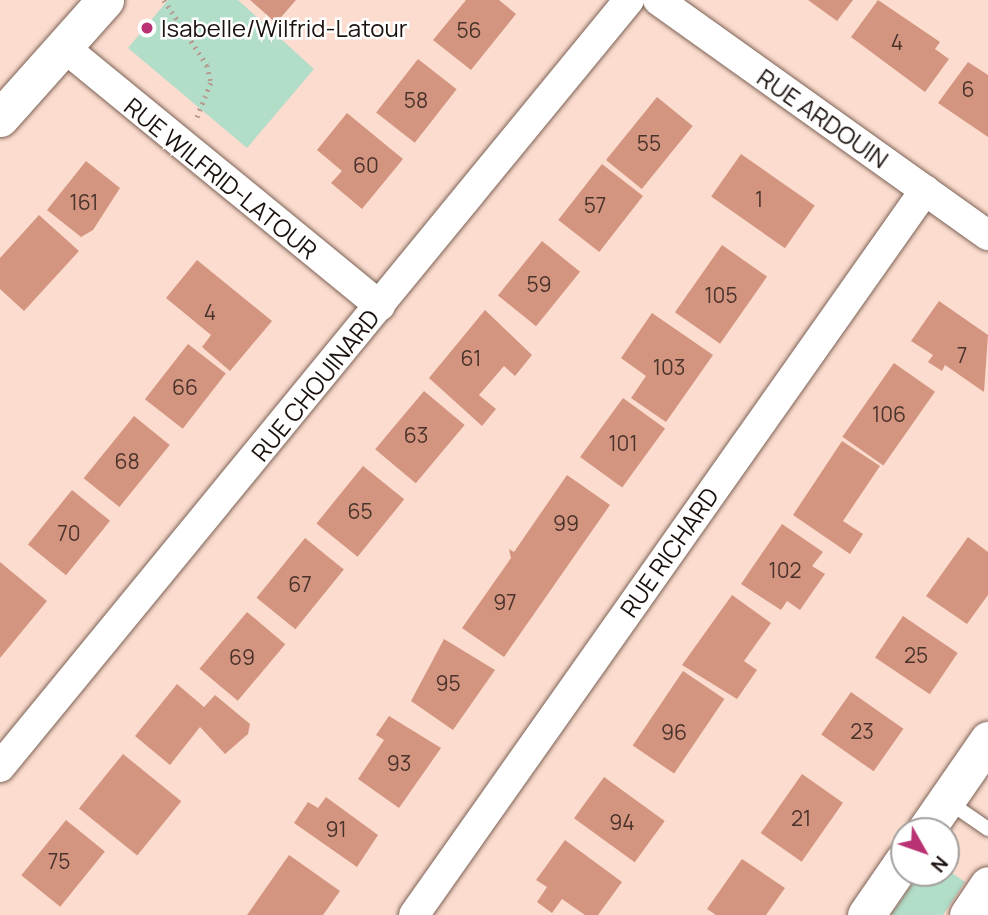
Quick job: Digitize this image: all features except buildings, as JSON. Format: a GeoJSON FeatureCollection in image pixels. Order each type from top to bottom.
{"type":"FeatureCollection","features":[{"type":"Feature","properties":{"kind":"street"},"geometry":{"type":"LineString","coordinates":[[0,118],[65,48],[104,0]]}},
{"type":"Feature","properties":{"kind":"street","name":"RUE CHOUINARD"},"geometry":{"type":"LineString","coordinates":[[0,768],[629,0]]}},
{"type":"Feature","properties":{"kind":"street","name":"RUE ARDOUIN"},"geometry":{"type":"LineString","coordinates":[[658,0],[988,235]]}},
{"type":"Feature","properties":{"kind":"street","name":"RUE WILFRID-LATOUR"},"geometry":{"type":"LineString","coordinates":[[65,48],[380,306]]}},
{"type":"Feature","properties":{"kind":"street","name":"RUE RICHARD"},"geometry":{"type":"LineString","coordinates":[[414,915],[925,190]]}},
{"type":"Feature","properties":{"kind":"street"},"geometry":{"type":"LineString","coordinates":[[934,817],[988,740]]}},
{"type":"Feature","properties":{"kind":"street"},"geometry":{"type":"LineString","coordinates":[[866,915],[890,880]]}},
{"type":"Feature","properties":{"kind":"street"},"geometry":{"type":"LineString","coordinates":[[968,915],[988,886]]}},
{"type":"Feature","properties":{"kind":"lane"},"geometry":{"type":"LineString","coordinates":[[946,800],[988,829]]}},
{"type":"Feature","properties":{"kind":"path"},"geometry":{"type":"LineString","coordinates":[[164,0],[201,47],[207,65],[211,83],[197,117]]}},
{"type":"Feature","properties":{"kind":"green space"},"geometry":{"type":"Polygon","coordinates":[[[168,0],[238,0],[314,69],[247,148],[128,48],[168,0]]]}},
{"type":"Feature","properties":{"kind":"green space"},"geometry":{"type":"Polygon","coordinates":[[[960,879],[965,882],[943,915],[891,915],[910,887],[960,887],[960,879]]]}},
{"type":"Feature","properties":{"kind":"place","name":"Isabelle/Wilfrid-Latour"},"geometry":{"type":"Point","coordinates":[147,28]}}]}
